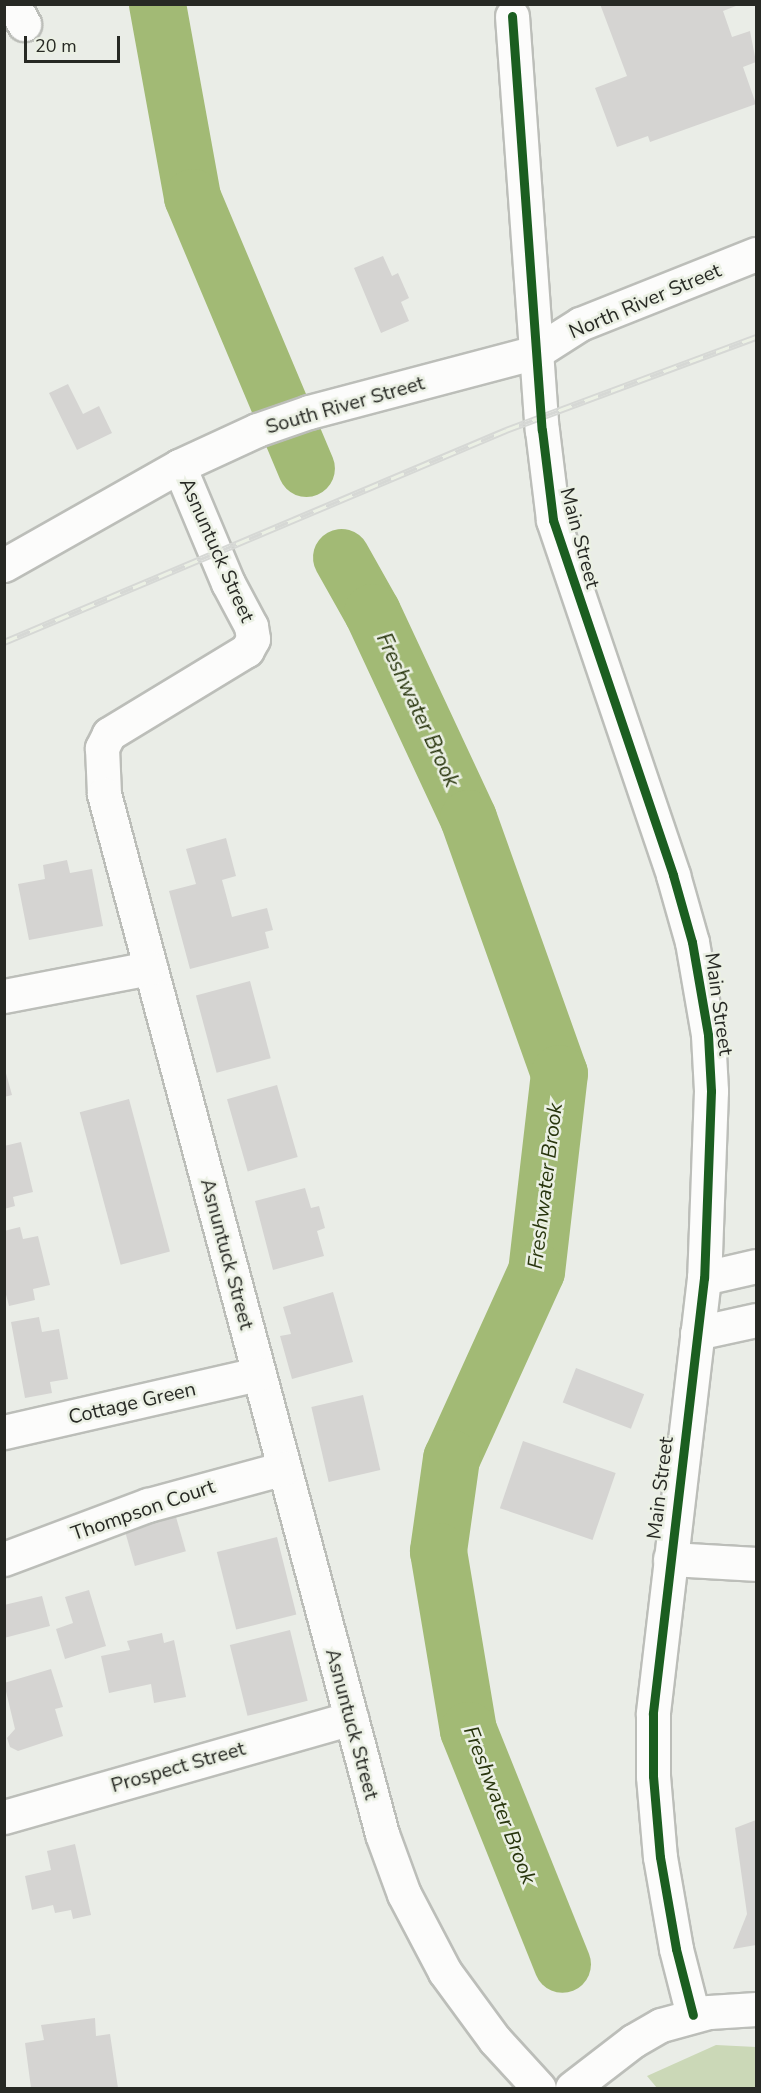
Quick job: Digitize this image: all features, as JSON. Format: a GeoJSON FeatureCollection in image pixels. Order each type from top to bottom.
{"type":"FeatureCollection","features":[{"type":"Feature","properties":{"kind":"street","name":"Main Street"},"geometry":{"type":"LineString","coordinates":[[512,16],[537,352],[553,520],[673,875],[703,994],[711,1091],[704,1278],[669,1559],[653,1714],[653,1776],[667,1903],[693,2015]]}},
{"type":"Feature","properties":{"kind":"street","name":"North River Street"},"geometry":{"type":"LineString","coordinates":[[537,352],[580,324],[756,254]]}},
{"type":"Feature","properties":{"kind":"street","name":"South River Street"},"geometry":{"type":"LineString","coordinates":[[4,565],[179,466],[257,430],[309,412],[537,352]]}},
{"type":"Feature","properties":{"kind":"street","name":"Asnuntuck Street"},"geometry":{"type":"LineString","coordinates":[[179,466],[228,584],[251,626],[253,639],[241,654],[124,722],[109,734],[102,748],[104,794],[382,1834],[421,1930],[476,2017],[539,2088]]}},
{"type":"Feature","properties":{"kind":"street"},"geometry":{"type":"LineString","coordinates":[[4,996],[150,968]]}},
{"type":"Feature","properties":{"kind":"street"},"geometry":{"type":"LineString","coordinates":[[704,1278],[756,1266]]}},
{"type":"Feature","properties":{"kind":"street"},"geometry":{"type":"LineString","coordinates":[[698,1333],[756,1320]]}},
{"type":"Feature","properties":{"kind":"street","name":"Cottage Green"},"geometry":{"type":"LineString","coordinates":[[4,1432],[258,1374]]}},
{"type":"Feature","properties":{"kind":"street","name":"Thompson Court"},"geometry":{"type":"LineString","coordinates":[[4,1559],[148,1505],[284,1468]]}},
{"type":"Feature","properties":{"kind":"street"},"geometry":{"type":"LineString","coordinates":[[669,1559],[756,1564]]}},
{"type":"Feature","properties":{"kind":"street","name":"Prospect Street"},"geometry":{"type":"LineString","coordinates":[[4,1817],[351,1718]]}},
{"type":"Feature","properties":{"kind":"street"},"geometry":{"type":"LineString","coordinates":[[572,2088],[633,2041],[661,2025],[693,2015],[756,2009]]}},
{"type":"Feature","properties":{"kind":"green space"},"geometry":{"type":"Polygon","coordinates":[[[716,2045],[756,2047],[756,2088],[657,2088],[647,2076],[716,2045]]]}},
{"type":"Feature","properties":{"kind":"building"},"geometry":{"type":"Polygon","coordinates":[[[600,4],[741,4],[723,11],[732,37],[750,31],[756,62],[743,67],[756,104],[650,142],[648,136],[617,147],[595,88],[627,76],[600,4]]]}},
{"type":"Feature","properties":{"kind":"building"},"geometry":{"type":"Polygon","coordinates":[[[383,256],[392,276],[398,273],[409,298],[401,302],[409,321],[381,333],[354,268],[383,256]]]}},
{"type":"Feature","properties":{"kind":"building"},"geometry":{"type":"Polygon","coordinates":[[[68,384],[83,414],[99,406],[112,433],[77,450],[49,393],[68,384]]]}},
{"type":"Feature","properties":{"kind":"building"},"geometry":{"type":"Polygon","coordinates":[[[226,838],[236,876],[222,880],[232,917],[267,908],[273,930],[265,932],[269,948],[190,969],[169,891],[196,884],[186,849],[226,838]]]}},
{"type":"Feature","properties":{"kind":"building"},"geometry":{"type":"Polygon","coordinates":[[[67,860],[70,873],[92,869],[103,926],[29,940],[18,884],[45,879],[43,865],[67,860]]]}},
{"type":"Feature","properties":{"kind":"building"},"geometry":{"type":"Polygon","coordinates":[[[250,981],[271,1058],[217,1073],[196,995],[250,981]]]}},
{"type":"Feature","properties":{"kind":"building"},"geometry":{"type":"Polygon","coordinates":[[[4,1066],[12,1095],[4,1097],[4,1066]]]}},
{"type":"Feature","properties":{"kind":"building"},"geometry":{"type":"Polygon","coordinates":[[[277,1085],[298,1157],[248,1171],[227,1099],[277,1085]]]}},
{"type":"Feature","properties":{"kind":"building"},"geometry":{"type":"Polygon","coordinates":[[[129,1099],[170,1252],[121,1265],[80,1112],[129,1099]]]}},
{"type":"Feature","properties":{"kind":"building"},"geometry":{"type":"Polygon","coordinates":[[[21,1142],[33,1192],[13,1197],[15,1206],[4,1209],[4,1146],[21,1142]]]}},
{"type":"Feature","properties":{"kind":"building"},"geometry":{"type":"Polygon","coordinates":[[[305,1188],[311,1208],[319,1206],[325,1228],[317,1231],[324,1256],[273,1270],[255,1201],[305,1188]]]}},
{"type":"Feature","properties":{"kind":"building"},"geometry":{"type":"Polygon","coordinates":[[[20,1227],[23,1239],[38,1236],[50,1285],[33,1289],[35,1300],[9,1306],[4,1287],[4,1231],[20,1227]]]}},
{"type":"Feature","properties":{"kind":"building"},"geometry":{"type":"Polygon","coordinates":[[[333,1292],[353,1362],[292,1379],[280,1336],[291,1334],[283,1307],[333,1292]]]}},
{"type":"Feature","properties":{"kind":"building"},"geometry":{"type":"Polygon","coordinates":[[[39,1317],[42,1332],[59,1329],[68,1379],[50,1382],[52,1393],[25,1398],[11,1322],[39,1317]]]}},
{"type":"Feature","properties":{"kind":"building"},"geometry":{"type":"Polygon","coordinates":[[[576,1368],[644,1394],[631,1429],[563,1403],[576,1368]]]}},
{"type":"Feature","properties":{"kind":"building"},"geometry":{"type":"Polygon","coordinates":[[[363,1395],[380,1470],[329,1482],[311,1407],[363,1395]]]}},
{"type":"Feature","properties":{"kind":"building"},"geometry":{"type":"Polygon","coordinates":[[[523,1441],[616,1473],[593,1540],[500,1508],[523,1441]]]}},
{"type":"Feature","properties":{"kind":"building"},"geometry":{"type":"Polygon","coordinates":[[[174,1510],[186,1551],[135,1566],[123,1525],[174,1510]]]}},
{"type":"Feature","properties":{"kind":"building"},"geometry":{"type":"Polygon","coordinates":[[[277,1537],[296,1615],[236,1630],[217,1552],[277,1537]]]}},
{"type":"Feature","properties":{"kind":"building"},"geometry":{"type":"Polygon","coordinates":[[[89,1590],[106,1646],[65,1659],[56,1629],[73,1623],[65,1597],[89,1590]]]}},
{"type":"Feature","properties":{"kind":"building"},"geometry":{"type":"Polygon","coordinates":[[[42,1596],[50,1626],[4,1638],[4,1605],[42,1596]]]}},
{"type":"Feature","properties":{"kind":"building"},"geometry":{"type":"Polygon","coordinates":[[[290,1630],[308,1701],[248,1716],[230,1645],[290,1630]]]}},
{"type":"Feature","properties":{"kind":"building"},"geometry":{"type":"Polygon","coordinates":[[[162,1633],[164,1643],[174,1640],[186,1697],[154,1703],[151,1684],[109,1693],[101,1656],[130,1650],[127,1641],[162,1633]]]}},
{"type":"Feature","properties":{"kind":"building"},"geometry":{"type":"Polygon","coordinates":[[[51,1669],[63,1707],[55,1709],[63,1736],[18,1751],[10,1747],[7,1738],[15,1729],[4,1683],[51,1669]]]}},
{"type":"Feature","properties":{"kind":"building"},"geometry":{"type":"Polygon","coordinates":[[[756,1820],[756,1945],[733,1949],[747,1914],[735,1828],[756,1820]]]}},
{"type":"Feature","properties":{"kind":"building"},"geometry":{"type":"Polygon","coordinates":[[[75,1844],[91,1915],[73,1919],[71,1910],[55,1913],[53,1905],[32,1910],[25,1876],[51,1870],[47,1851],[75,1844]]]}},
{"type":"Feature","properties":{"kind":"building"},"geometry":{"type":"Polygon","coordinates":[[[95,2018],[96,2036],[110,2034],[118,2088],[31,2088],[25,2043],[44,2040],[41,2025],[95,2018]]]}},
{"type":"Feature","properties":{"kind":"waterway","name":"Freshwater Brook"},"geometry":{"type":"LineString","coordinates":[[157,4],[192,197],[306,468]]}},
{"type":"Feature","properties":{"kind":"waterway","name":"Freshwater Brook"},"geometry":{"type":"LineString","coordinates":[[341,557],[372,612],[468,818],[559,1073],[536,1271],[451,1458],[438,1551],[468,1730],[562,1964]]}},
{"type":"Feature","properties":{"kind":"railway"},"geometry":{"type":"LineString","coordinates":[[4,642],[506,430],[756,337]]}},
{"type":"Feature","properties":{"kind":"cycle path"},"geometry":{"type":"LineString","coordinates":[[512,16],[542,430],[553,520],[673,875],[692,942],[708,1035],[711,1091],[704,1278],[653,1714],[653,1776],[660,1857],[676,1949],[693,2015]]}}]}
